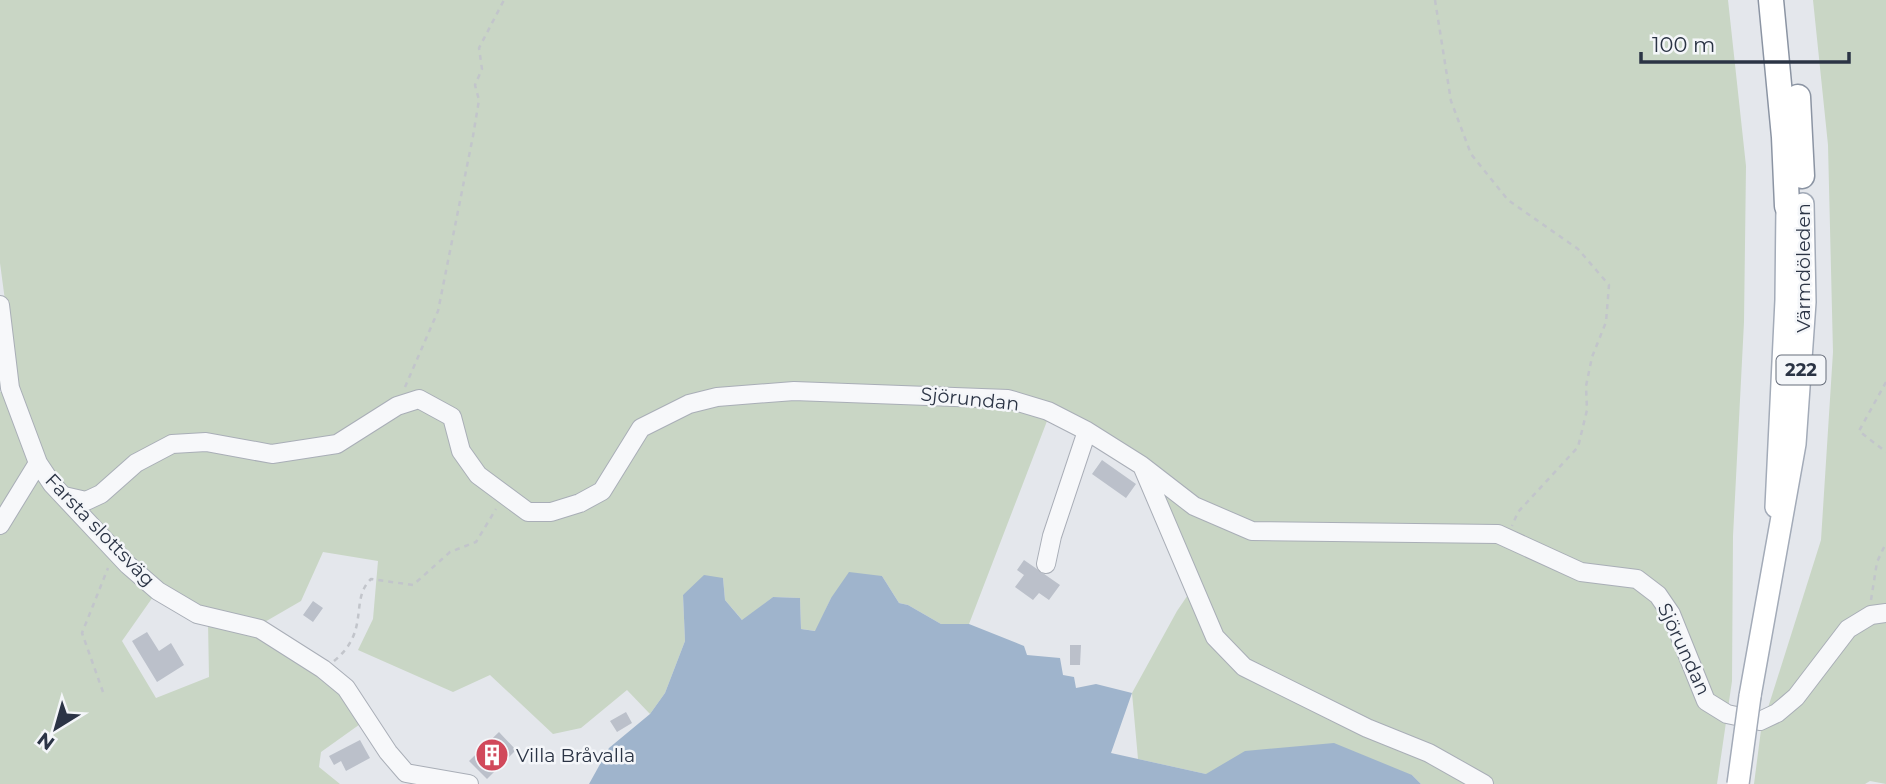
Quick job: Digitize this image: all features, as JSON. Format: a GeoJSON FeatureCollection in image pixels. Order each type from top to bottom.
{"type":"FeatureCollection","features":[{"type":"Feature","properties":{"kind":"highway","name":"Värmdöleden"},"geometry":{"type":"LineString","coordinates":[[1771,0],[1783,125],[1795,205]]}},
{"type":"Feature","properties":{"kind":"highway","name":"Värmdöleden"},"geometry":{"type":"LineString","coordinates":[[1788,0],[1801,136],[1795,205]]}},
{"type":"Feature","properties":{"kind":"main road","name":"Värmdöleden"},"geometry":{"type":"LineString","coordinates":[[1738,784],[1777,534],[1775,479],[1795,205]]}},
{"type":"Feature","properties":{"kind":"street","name":"Farsta slottsväg"},"geometry":{"type":"LineString","coordinates":[[0,304],[10,388],[38,463],[64,496],[116,552],[158,591],[197,614],[260,629],[323,669],[346,688],[388,752],[406,773],[468,784]]}},
{"type":"Feature","properties":{"kind":"street","name":"Sjörundan"},"geometry":{"type":"LineString","coordinates":[[397,406],[419,399],[452,417],[461,451],[478,475],[528,512],[551,512],[580,503],[602,491],[641,428],[689,404],[718,397],[794,391],[1008,400],[1048,411],[1087,431],[1141,465],[1194,506],[1252,531],[1498,534],[1581,572],[1637,579],[1658,595],[1680,635],[1706,701],[1727,714],[1760,721],[1777,713],[1796,697],[1848,629],[1868,617],[1886,613]]}},
{"type":"Feature","properties":{"kind":"street"},"geometry":{"type":"LineString","coordinates":[[64,496],[86,501],[136,463],[172,444],[206,442],[272,454],[337,444],[397,406]]}},
{"type":"Feature","properties":{"kind":"street"},"geometry":{"type":"LineString","coordinates":[[1046,564],[1052,536],[1087,431]]}},
{"type":"Feature","properties":{"kind":"street"},"geometry":{"type":"LineString","coordinates":[[0,525],[38,463]]}},
{"type":"Feature","properties":{"kind":"street"},"geometry":{"type":"LineString","coordinates":[[1141,465],[1215,637],[1244,667],[1367,728],[1429,753],[1484,784]]}},
{"type":"Feature","properties":{"kind":"path"},"geometry":{"type":"LineString","coordinates":[[397,406],[438,312],[479,100],[475,85],[482,69],[479,48],[504,0]]}},
{"type":"Feature","properties":{"kind":"path"},"geometry":{"type":"LineString","coordinates":[[1435,0],[1451,101],[1471,154],[1508,200],[1578,248],[1609,285],[1606,322],[1592,357],[1587,386],[1587,410],[1578,447],[1518,512],[1508,539]]}},
{"type":"Feature","properties":{"kind":"path"},"geometry":{"type":"LineString","coordinates":[[1886,382],[1859,431],[1886,452]]}},
{"type":"Feature","properties":{"kind":"path"},"geometry":{"type":"LineString","coordinates":[[323,669],[349,648],[357,633],[365,585],[371,579],[413,585],[450,552],[476,542],[505,494]]}},
{"type":"Feature","properties":{"kind":"path"},"geometry":{"type":"LineString","coordinates":[[1868,617],[1877,562],[1886,543]]}},
{"type":"Feature","properties":{"kind":"path"},"geometry":{"type":"LineString","coordinates":[[103,692],[82,634],[116,552]]}},
{"type":"Feature","properties":{"kind":"green space"},"geometry":{"type":"Polygon","coordinates":[[[0,0],[1728,0],[1746,166],[1744,322],[1733,536],[1732,681],[1717,784],[1421,784],[1412,775],[1206,774],[1138,759],[1132,693],[1177,611],[1194,586],[1148,464],[1052,408],[969,624],[941,624],[908,605],[899,603],[882,576],[831,598],[816,631],[801,629],[800,598],[773,597],[743,621],[725,600],[723,578],[683,595],[685,641],[665,693],[650,714],[627,690],[581,728],[553,734],[490,675],[453,692],[358,650],[373,619],[378,561],[323,552],[301,601],[263,623],[195,607],[161,586],[52,475],[16,383],[0,263],[0,0]]]}},
{"type":"Feature","properties":{"kind":"green space"},"geometry":{"type":"Polygon","coordinates":[[[1813,0],[1886,0],[1886,784],[1870,781],[1865,784],[1754,784],[1761,730],[1821,540],[1833,352],[1828,145],[1813,0]]]}},
{"type":"Feature","properties":{"kind":"green space"},"geometry":{"type":"Polygon","coordinates":[[[0,392],[6,392],[23,441],[155,594],[122,641],[156,698],[209,677],[208,622],[256,632],[343,692],[363,722],[321,752],[319,767],[340,784],[0,784],[0,392]]]}},
{"type":"Feature","properties":{"kind":"water"},"geometry":{"type":"Polygon","coordinates":[[[849,572],[882,576],[899,603],[908,605],[941,624],[969,624],[1024,646],[1027,655],[1060,658],[1063,675],[1074,677],[1076,688],[1096,684],[1132,693],[1111,753],[1206,774],[1245,751],[1334,743],[1412,775],[1421,784],[589,784],[609,748],[650,714],[665,693],[685,641],[683,595],[704,575],[723,578],[725,600],[742,620],[773,597],[800,598],[801,629],[815,631],[831,598],[849,572]]]}},
{"type":"Feature","properties":{"kind":"building"},"geometry":{"type":"Polygon","coordinates":[[[1102,460],[1136,484],[1126,498],[1092,474],[1102,460]]]}},
{"type":"Feature","properties":{"kind":"building"},"geometry":{"type":"Polygon","coordinates":[[[1024,560],[1060,585],[1049,600],[1039,593],[1033,600],[1015,587],[1024,575],[1017,570],[1024,560]]]}},
{"type":"Feature","properties":{"kind":"building"},"geometry":{"type":"Polygon","coordinates":[[[313,601],[323,608],[313,622],[303,615],[313,601]]]}},
{"type":"Feature","properties":{"kind":"building"},"geometry":{"type":"Polygon","coordinates":[[[147,632],[159,651],[171,643],[184,665],[157,682],[132,641],[147,632]]]}},
{"type":"Feature","properties":{"kind":"building"},"geometry":{"type":"Polygon","coordinates":[[[1070,645],[1081,645],[1080,665],[1070,665],[1070,645]]]}},
{"type":"Feature","properties":{"kind":"building"},"geometry":{"type":"Polygon","coordinates":[[[626,712],[632,723],[617,732],[610,721],[626,712]]]}},
{"type":"Feature","properties":{"kind":"building","name":"Villa Bråvalla"},"geometry":{"type":"Polygon","coordinates":[[[499,732],[516,750],[487,779],[469,761],[499,732]]]}},
{"type":"Feature","properties":{"kind":"building"},"geometry":{"type":"Polygon","coordinates":[[[360,740],[370,758],[346,771],[341,761],[334,765],[329,756],[360,740]]]}},
{"type":"Feature","properties":{"kind":"place","name":"Villa Bråvalla"},"geometry":{"type":"Point","coordinates":[492,755]}}]}
